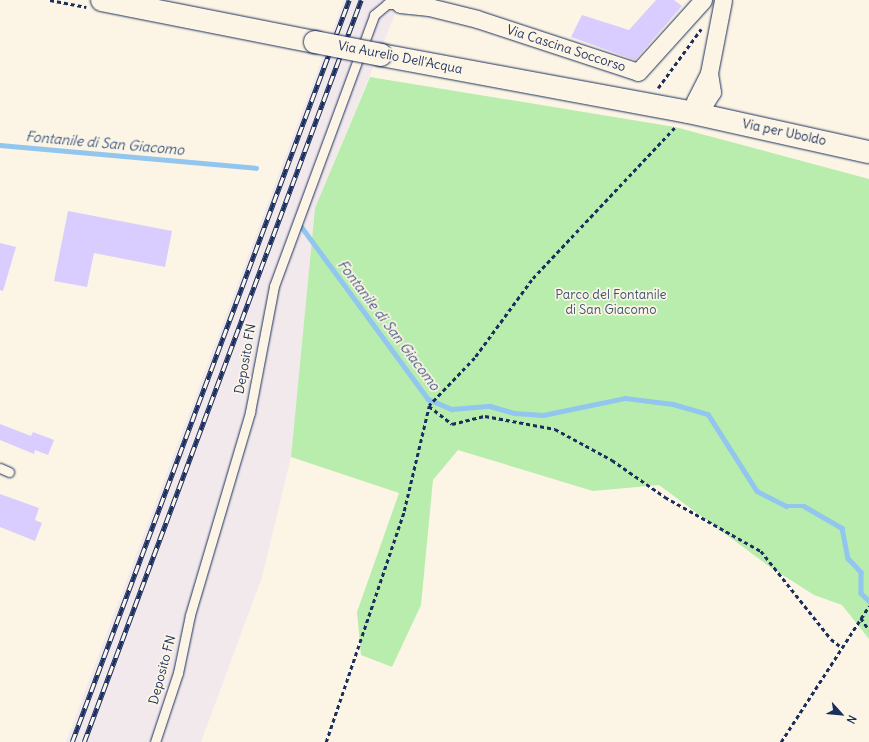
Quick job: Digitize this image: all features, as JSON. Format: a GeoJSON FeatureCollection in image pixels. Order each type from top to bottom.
{"type":"FeatureCollection","features":[{"type":"Feature","properties":{"kind":"street","name":"Via Aurelio Dell'Acqua"},"geometry":{"type":"LineString","coordinates":[[102,0],[381,55],[693,113]]}},
{"type":"Feature","properties":{"kind":"street","name":"Via Cascina Soccorso"},"geometry":{"type":"LineString","coordinates":[[400,4],[429,7],[476,19],[638,72],[703,0]]}},
{"type":"Feature","properties":{"kind":"street"},"geometry":{"type":"LineString","coordinates":[[693,113],[712,92],[709,72],[723,0]]}},
{"type":"Feature","properties":{"kind":"street","name":"Via per Uboldo"},"geometry":{"type":"LineString","coordinates":[[693,113],[869,152]]}},
{"type":"Feature","properties":{"kind":"lane","name":"Deposito FN"},"geometry":{"type":"LineString","coordinates":[[155,742],[178,673],[190,615],[250,412],[274,286],[374,15],[387,4],[400,4]]}},
{"type":"Feature","properties":{"kind":"path"},"geometry":{"type":"LineString","coordinates":[[326,742],[404,511],[430,405],[475,358],[532,280],[693,113]]}},
{"type":"Feature","properties":{"kind":"path"},"geometry":{"type":"LineString","coordinates":[[430,405],[452,424],[485,416],[556,429],[612,460],[665,497],[761,551],[831,639],[840,646]]}},
{"type":"Feature","properties":{"kind":"path"},"geometry":{"type":"LineString","coordinates":[[781,742],[840,646],[869,606]]}},
{"type":"Feature","properties":{"kind":"path"},"geometry":{"type":"LineString","coordinates":[[861,617],[869,630]]}},
{"type":"Feature","properties":{"kind":"shaded area"},"geometry":{"type":"Polygon","coordinates":[[[344,0],[401,0],[315,208],[291,457],[262,577],[201,742],[66,742],[344,0]]]}},
{"type":"Feature","properties":{"kind":"green space","name":"Parco del Fontanile di San Giacomo"},"geometry":{"type":"Polygon","coordinates":[[[370,77],[675,127],[869,179],[869,639],[842,605],[814,595],[770,567],[659,485],[593,491],[458,450],[433,480],[421,605],[392,667],[361,655],[357,612],[399,493],[291,457],[315,208],[370,77]]]}},
{"type":"Feature","properties":{"kind":"building"},"geometry":{"type":"Polygon","coordinates":[[[656,0],[674,0],[682,6],[635,60],[571,37],[582,15],[629,30],[656,0]]]}},
{"type":"Feature","properties":{"kind":"building"},"geometry":{"type":"Polygon","coordinates":[[[68,211],[172,231],[165,267],[94,253],[87,287],[54,281],[68,211]]]}},
{"type":"Feature","properties":{"kind":"building"},"geometry":{"type":"Polygon","coordinates":[[[0,243],[16,247],[3,291],[0,290],[0,243]]]}},
{"type":"Feature","properties":{"kind":"building"},"geometry":{"type":"Polygon","coordinates":[[[0,424],[31,436],[33,432],[54,440],[48,455],[35,450],[34,454],[0,440],[0,424]]]}},
{"type":"Feature","properties":{"kind":"building"},"geometry":{"type":"Polygon","coordinates":[[[0,494],[39,508],[35,520],[42,523],[35,541],[0,527],[0,494]]]}},
{"type":"Feature","properties":{"kind":"waterway","name":"Fontanile di San Giacomo"},"geometry":{"type":"LineString","coordinates":[[0,145],[256,168]]}},
{"type":"Feature","properties":{"kind":"waterway","name":"Fontanile di San Giacomo"},"geometry":{"type":"LineString","coordinates":[[301,226],[428,399],[452,409],[490,406],[515,413],[543,415],[625,398],[673,404],[708,414],[757,491],[786,506],[804,506],[842,528],[848,558],[861,572],[861,593],[869,601]]}},
{"type":"Feature","properties":{"kind":"railway"},"geometry":{"type":"LineString","coordinates":[[72,742],[349,0]]}},
{"type":"Feature","properties":{"kind":"railway"},"geometry":{"type":"LineString","coordinates":[[84,742],[361,0]]}}]}
